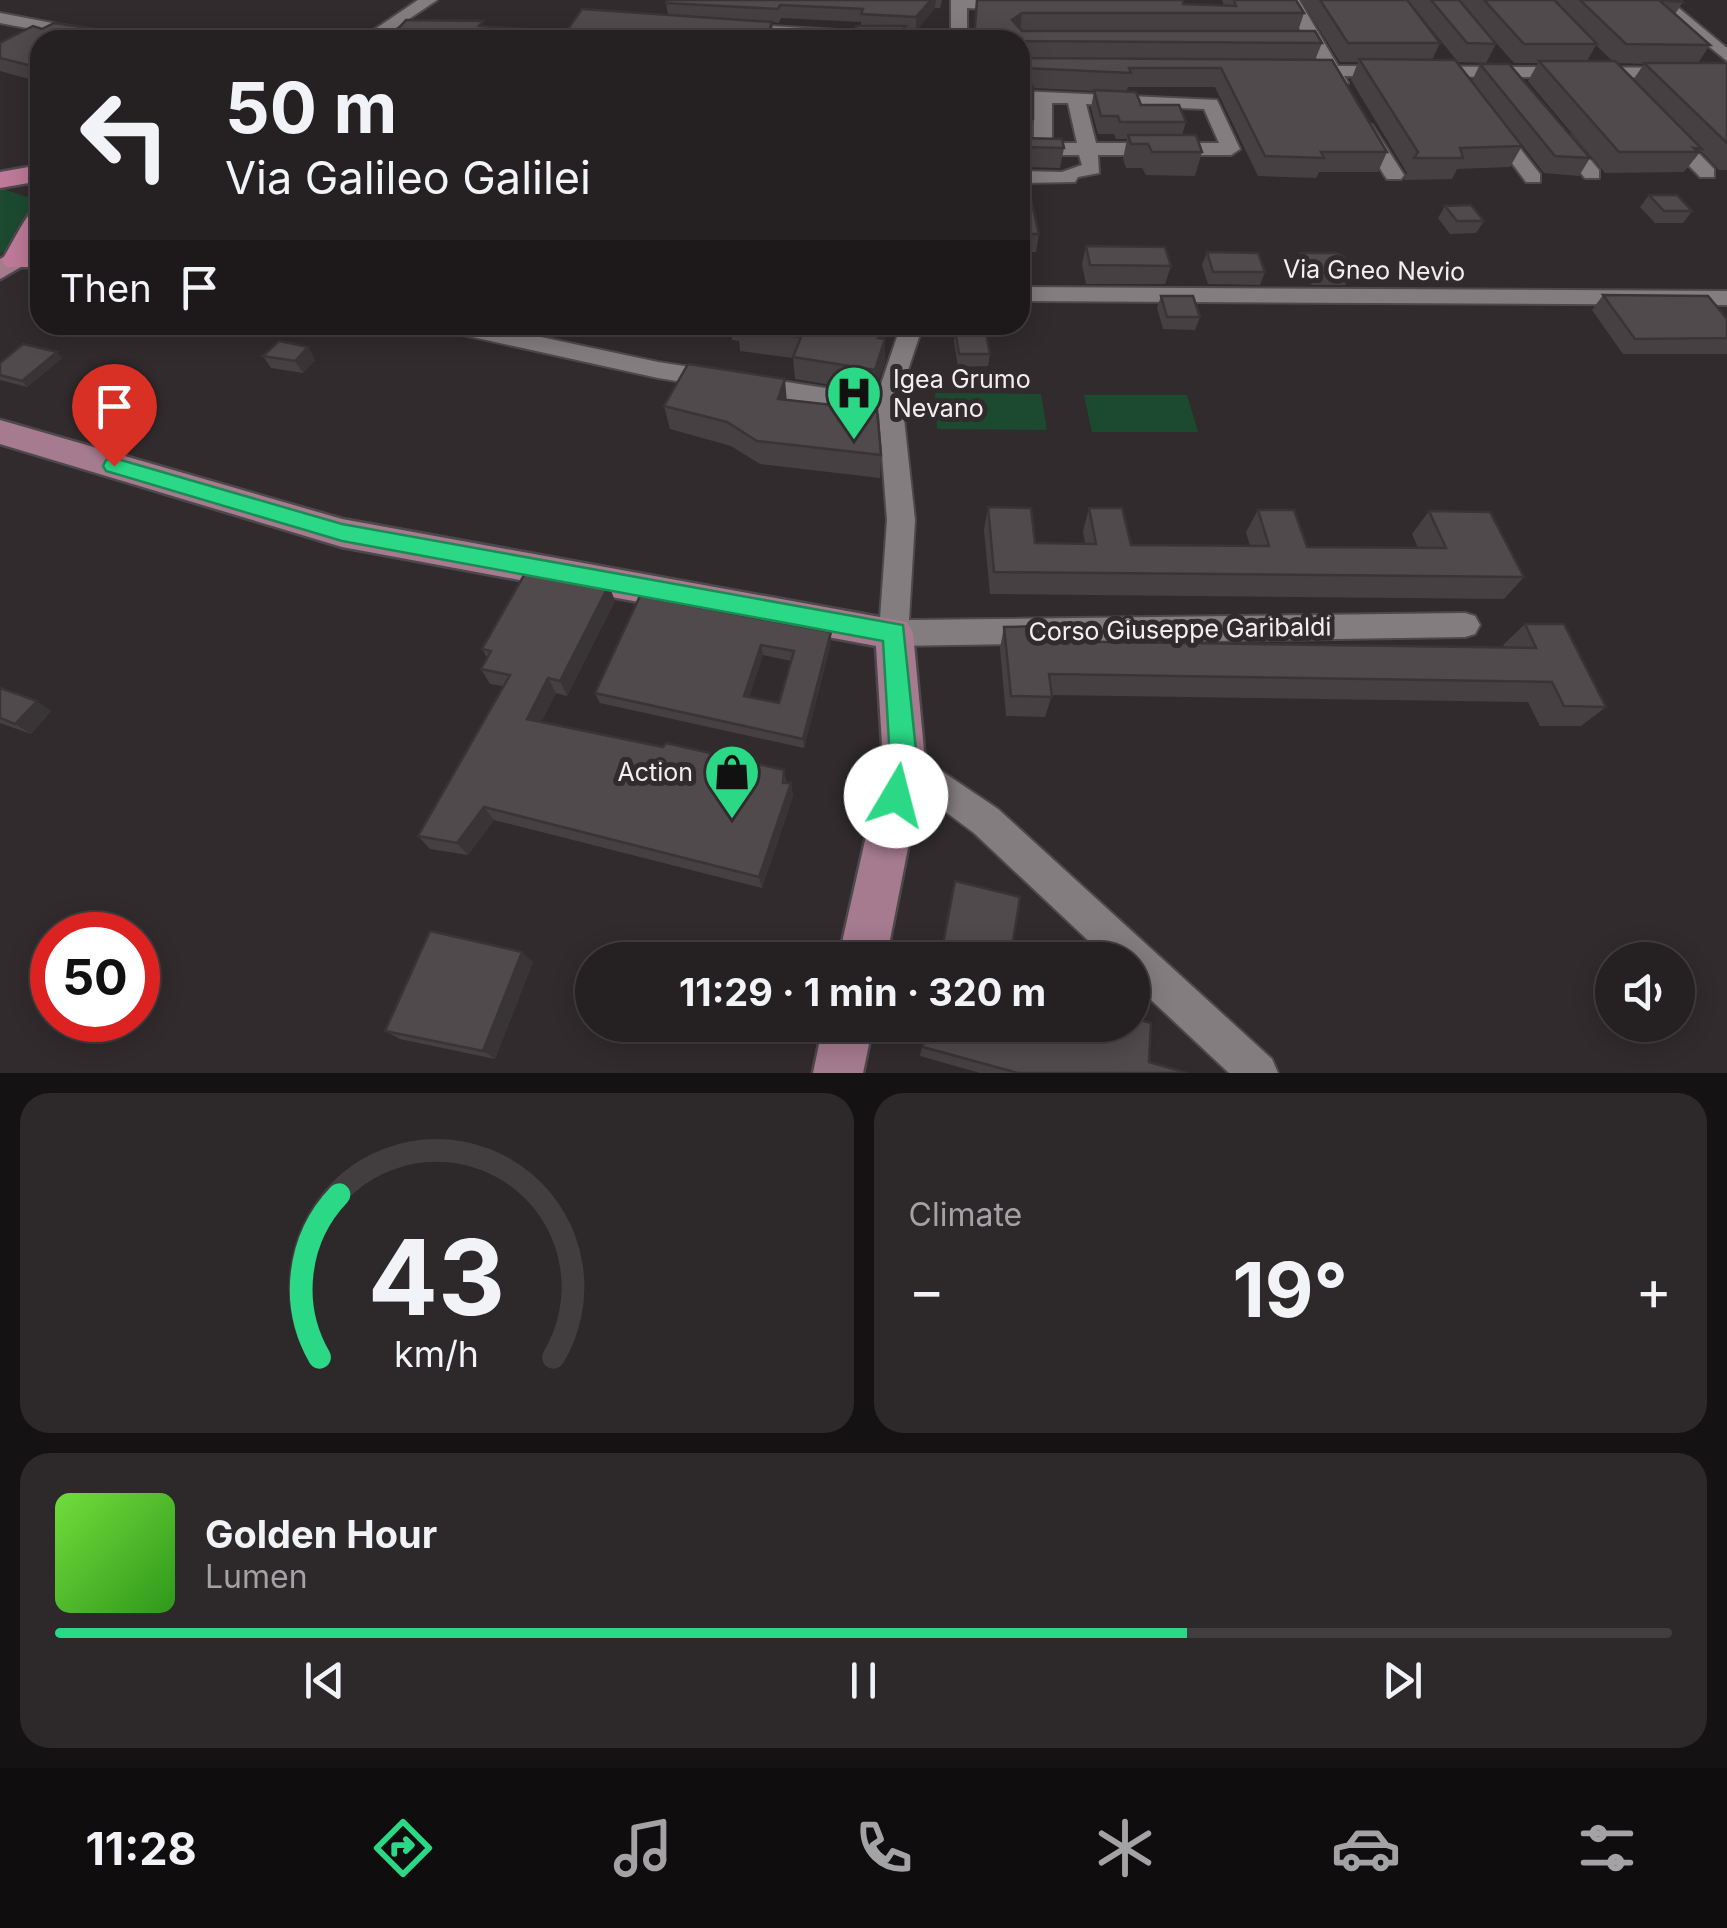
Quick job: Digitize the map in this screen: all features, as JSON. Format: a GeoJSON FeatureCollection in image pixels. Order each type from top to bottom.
{"type":"FeatureCollection","features":[{"type":"Feature","properties":{"kind":"highway"},"geometry":{"type":"LineString","coordinates":[[0,181],[30,183]]}},
{"type":"Feature","properties":{"kind":"main road"},"geometry":{"type":"LineString","coordinates":[[0,432],[342,532],[894,633],[904,760],[866,942]]}},
{"type":"Feature","properties":{"kind":"main road"},"geometry":{"type":"LineString","coordinates":[[838,1073],[844,1042]]}},
{"type":"Feature","properties":{"kind":"street"},"geometry":{"type":"LineString","coordinates":[[382,30],[429,0]]}},
{"type":"Feature","properties":{"kind":"street"},"geometry":{"type":"LineString","coordinates":[[1291,0],[1394,175]]}},
{"type":"Feature","properties":{"kind":"street"},"geometry":{"type":"LineString","coordinates":[[1660,0],[1727,56]]}},
{"type":"Feature","properties":{"kind":"street"},"geometry":{"type":"LineString","coordinates":[[1678,0],[1727,40]]}},
{"type":"Feature","properties":{"kind":"street"},"geometry":{"type":"LineString","coordinates":[[958,30],[959,2],[1037,6]]}},
{"type":"Feature","properties":{"kind":"street"},"geometry":{"type":"LineString","coordinates":[[0,18],[63,30]]}},
{"type":"Feature","properties":{"kind":"street"},"geometry":{"type":"LineString","coordinates":[[714,28],[748,30]]}},
{"type":"Feature","properties":{"kind":"street"},"geometry":{"type":"LineString","coordinates":[[1295,41],[1315,41]]}},
{"type":"Feature","properties":{"kind":"street"},"geometry":{"type":"LineString","coordinates":[[1585,48],[1633,98]]}},
{"type":"Feature","properties":{"kind":"street"},"geometry":{"type":"LineString","coordinates":[[1274,70],[1727,72]]}},
{"type":"Feature","properties":{"kind":"street"},"geometry":{"type":"LineString","coordinates":[[1030,96],[1211,104],[1231,149],[1030,149]]}},
{"type":"Feature","properties":{"kind":"street"},"geometry":{"type":"LineString","coordinates":[[1043,97],[1043,149]]}},
{"type":"Feature","properties":{"kind":"street"},"geometry":{"type":"LineString","coordinates":[[1030,178],[1068,178],[1072,172],[1092,169],[1076,98]]}},
{"type":"Feature","properties":{"kind":"street"},"geometry":{"type":"LineString","coordinates":[[1486,118],[1533,178]]}},
{"type":"Feature","properties":{"kind":"street"},"geometry":{"type":"LineString","coordinates":[[1658,122],[1707,173]]}},
{"type":"Feature","properties":{"kind":"street"},"geometry":{"type":"LineString","coordinates":[[1556,130],[1592,174]]}},
{"type":"Feature","properties":{"kind":"street","name":"Via Gneo Nevio"},"geometry":{"type":"LineString","coordinates":[[1030,294],[1727,298]]}},
{"type":"Feature","properties":{"kind":"street"},"geometry":{"type":"LineString","coordinates":[[496,335],[658,370],[891,408]]}},
{"type":"Feature","properties":{"kind":"street"},"geometry":{"type":"LineString","coordinates":[[894,633],[901,520],[889,392],[909,335]]}},
{"type":"Feature","properties":{"kind":"street","name":"Corso Giuseppe Garibaldi"},"geometry":{"type":"LineString","coordinates":[[894,633],[1464,626]]}},
{"type":"Feature","properties":{"kind":"street"},"geometry":{"type":"LineString","coordinates":[[904,760],[986,821],[1258,1073]]}},
{"type":"Feature","properties":{"kind":"green space"},"geometry":{"type":"Polygon","coordinates":[[[0,188],[30,198],[30,224],[17,243],[0,254],[0,188]]]}},
{"type":"Feature","properties":{"kind":"green space"},"geometry":{"type":"Polygon","coordinates":[[[935,393],[1041,394],[1047,430],[937,429],[935,393]]]}},
{"type":"Feature","properties":{"kind":"green space"},"geometry":{"type":"Polygon","coordinates":[[[1084,395],[1187,395],[1198,432],[1092,432],[1084,395]]]}},
{"type":"Feature","properties":{"kind":"building"},"geometry":{"type":"Polygon","coordinates":[[[931,0],[916,17],[861,14],[863,9],[780,5],[778,9],[666,3],[931,0]]]}},
{"type":"Feature","properties":{"kind":"building"},"geometry":{"type":"Polygon","coordinates":[[[977,0],[1183,0],[1183,4],[1236,6],[1234,0],[1296,0],[1304,13],[1022,13],[1012,20],[1021,30],[975,30],[977,0]]]}},
{"type":"Feature","properties":{"kind":"building"},"geometry":{"type":"Polygon","coordinates":[[[1320,0],[1407,0],[1440,43],[1348,43],[1320,0]]]}},
{"type":"Feature","properties":{"kind":"building"},"geometry":{"type":"Polygon","coordinates":[[[1431,0],[1459,0],[1496,44],[1467,43],[1431,0]]]}},
{"type":"Feature","properties":{"kind":"building"},"geometry":{"type":"Polygon","coordinates":[[[1484,0],[1554,0],[1597,44],[1524,44],[1484,0]]]}},
{"type":"Feature","properties":{"kind":"building"},"geometry":{"type":"Polygon","coordinates":[[[1580,0],[1659,0],[1710,45],[1626,44],[1580,0]]]}},
{"type":"Feature","properties":{"kind":"building"},"geometry":{"type":"Polygon","coordinates":[[[582,9],[772,22],[769,30],[567,30],[582,9]]]}},
{"type":"Feature","properties":{"kind":"building"},"geometry":{"type":"Polygon","coordinates":[[[406,20],[483,21],[479,26],[537,30],[397,30],[406,20]]]}},
{"type":"Feature","properties":{"kind":"building"},"geometry":{"type":"Polygon","coordinates":[[[54,23],[102,30],[30,30],[30,66],[0,58],[0,43],[33,26],[42,29],[54,23]]]}},
{"type":"Feature","properties":{"kind":"building"},"geometry":{"type":"Polygon","coordinates":[[[856,26],[906,26],[902,30],[855,30],[856,26]]]}},
{"type":"Feature","properties":{"kind":"building"},"geometry":{"type":"Polygon","coordinates":[[[1030,31],[1315,31],[1322,43],[1030,41],[1030,31]]]}},
{"type":"Feature","properties":{"kind":"building"},"geometry":{"type":"Polygon","coordinates":[[[1030,58],[1332,60],[1387,152],[1321,152],[1324,158],[1265,156],[1221,68],[1129,68],[1131,73],[1030,68],[1030,58]]]}},
{"type":"Feature","properties":{"kind":"building"},"geometry":{"type":"Polygon","coordinates":[[[1359,59],[1455,60],[1522,146],[1460,148],[1463,158],[1414,158],[1418,152],[1359,59]]]}},
{"type":"Feature","properties":{"kind":"building"},"geometry":{"type":"Polygon","coordinates":[[[1539,61],[1615,61],[1702,149],[1619,152],[1539,61]]]}},
{"type":"Feature","properties":{"kind":"building"},"geometry":{"type":"Polygon","coordinates":[[[1644,63],[1727,63],[1727,143],[1644,63]]]}},
{"type":"Feature","properties":{"kind":"building"},"geometry":{"type":"Polygon","coordinates":[[[1480,64],[1509,64],[1590,158],[1555,156],[1480,64]]]}},
{"type":"Feature","properties":{"kind":"building"},"geometry":{"type":"Polygon","coordinates":[[[1030,85],[1033,86],[1030,119],[1030,85]]]}},
{"type":"Feature","properties":{"kind":"building"},"geometry":{"type":"Polygon","coordinates":[[[1094,90],[1136,92],[1141,105],[1179,105],[1186,122],[1120,122],[1118,116],[1101,116],[1094,90]]]}},
{"type":"Feature","properties":{"kind":"building"},"geometry":{"type":"Polygon","coordinates":[[[1128,135],[1196,135],[1202,152],[1152,152],[1148,144],[1131,144],[1128,135]]]}},
{"type":"Feature","properties":{"kind":"building"},"geometry":{"type":"Polygon","coordinates":[[[1030,138],[1062,139],[1064,148],[1030,147],[1030,138]]]}},
{"type":"Feature","properties":{"kind":"building"},"geometry":{"type":"Polygon","coordinates":[[[1030,195],[1039,234],[1030,234],[1030,195]]]}},
{"type":"Feature","properties":{"kind":"building"},"geometry":{"type":"Polygon","coordinates":[[[1649,195],[1677,195],[1692,211],[1664,211],[1649,195]]]}},
{"type":"Feature","properties":{"kind":"building"},"geometry":{"type":"Polygon","coordinates":[[[1471,205],[1484,221],[1457,221],[1445,206],[1471,205]]]}},
{"type":"Feature","properties":{"kind":"building"},"geometry":{"type":"Polygon","coordinates":[[[1086,246],[1165,247],[1171,266],[1090,265],[1086,246]]]}},
{"type":"Feature","properties":{"kind":"building"},"geometry":{"type":"Polygon","coordinates":[[[1207,252],[1258,253],[1265,272],[1213,272],[1207,252]]]}},
{"type":"Feature","properties":{"kind":"building"},"geometry":{"type":"Polygon","coordinates":[[[1300,253],[1336,253],[1344,257],[1351,273],[1318,273],[1300,253]]]}},
{"type":"Feature","properties":{"kind":"building"},"geometry":{"type":"Polygon","coordinates":[[[1603,295],[1708,296],[1727,319],[1727,338],[1635,339],[1603,295]]]}},
{"type":"Feature","properties":{"kind":"building"},"geometry":{"type":"Polygon","coordinates":[[[1161,296],[1193,296],[1200,317],[1167,317],[1161,296]]]}},
{"type":"Feature","properties":{"kind":"building"},"geometry":{"type":"Polygon","coordinates":[[[787,335],[879,335],[878,338],[885,339],[875,370],[793,357],[801,337],[787,335]]]}},
{"type":"Feature","properties":{"kind":"building"},"geometry":{"type":"Polygon","coordinates":[[[956,335],[986,335],[990,354],[959,354],[956,335]]]}},
{"type":"Feature","properties":{"kind":"building"},"geometry":{"type":"Polygon","coordinates":[[[279,341],[308,347],[295,361],[263,356],[279,341]]]}},
{"type":"Feature","properties":{"kind":"building"},"geometry":{"type":"Polygon","coordinates":[[[23,344],[57,352],[22,381],[0,375],[0,363],[23,344]]]}},
{"type":"Feature","properties":{"kind":"building"},"geometry":{"type":"Polygon","coordinates":[[[688,364],[785,379],[778,399],[877,410],[881,455],[757,441],[727,422],[664,406],[688,364]]]}},
{"type":"Feature","properties":{"kind":"building"},"geometry":{"type":"Polygon","coordinates":[[[988,507],[1031,508],[1035,543],[1096,544],[1089,508],[1122,508],[1131,545],[1269,546],[1258,510],[1294,510],[1307,547],[1446,548],[1429,511],[1490,512],[1524,577],[994,572],[988,507]]]}},
{"type":"Feature","properties":{"kind":"building"},"geometry":{"type":"Polygon","coordinates":[[[527,570],[609,585],[560,681],[548,678],[527,719],[663,747],[666,743],[784,770],[783,783],[791,783],[759,877],[484,807],[457,843],[418,836],[510,675],[481,669],[491,651],[482,649],[527,570]]]}},
{"type":"Feature","properties":{"kind":"building"},"geometry":{"type":"Polygon","coordinates":[[[640,596],[831,632],[803,739],[595,693],[640,596]],[[761,645],[744,696],[779,703],[794,651],[761,645]]]}},
{"type":"Feature","properties":{"kind":"building"},"geometry":{"type":"Polygon","coordinates":[[[1525,624],[1564,624],[1606,707],[1564,706],[1552,682],[1049,674],[1052,697],[1011,696],[1004,627],[1042,626],[1044,641],[1536,648],[1525,624]]]}},
{"type":"Feature","properties":{"kind":"building"},"geometry":{"type":"Polygon","coordinates":[[[0,688],[37,701],[15,724],[0,718],[0,688]]]}},
{"type":"Feature","properties":{"kind":"building"},"geometry":{"type":"Polygon","coordinates":[[[955,881],[1020,897],[1013,942],[943,942],[955,881]]]}},
{"type":"Feature","properties":{"kind":"building"},"geometry":{"type":"Polygon","coordinates":[[[430,931],[522,952],[483,1051],[385,1031],[430,931]]]}},
{"type":"Feature","properties":{"kind":"building"},"geometry":{"type":"Polygon","coordinates":[[[1150,1023],[1151,1023],[1149,1062],[1187,1073],[1018,1073],[923,1047],[924,1042],[1150,1042],[1150,1023]]]}},
{"type":"Feature","properties":{"kind":"place","name":"Igea Grumo Nevano"},"geometry":{"type":"Point","coordinates":[854,442]}},
{"type":"Feature","properties":{"kind":"place","name":"Action"},"geometry":{"type":"Point","coordinates":[732,821]}},
{"type":"Feature","properties":{"kind":"route"},"geometry":{"type":"LineString","coordinates":[[114,466],[342,532],[894,633],[904,760],[896,796]]}}]}
